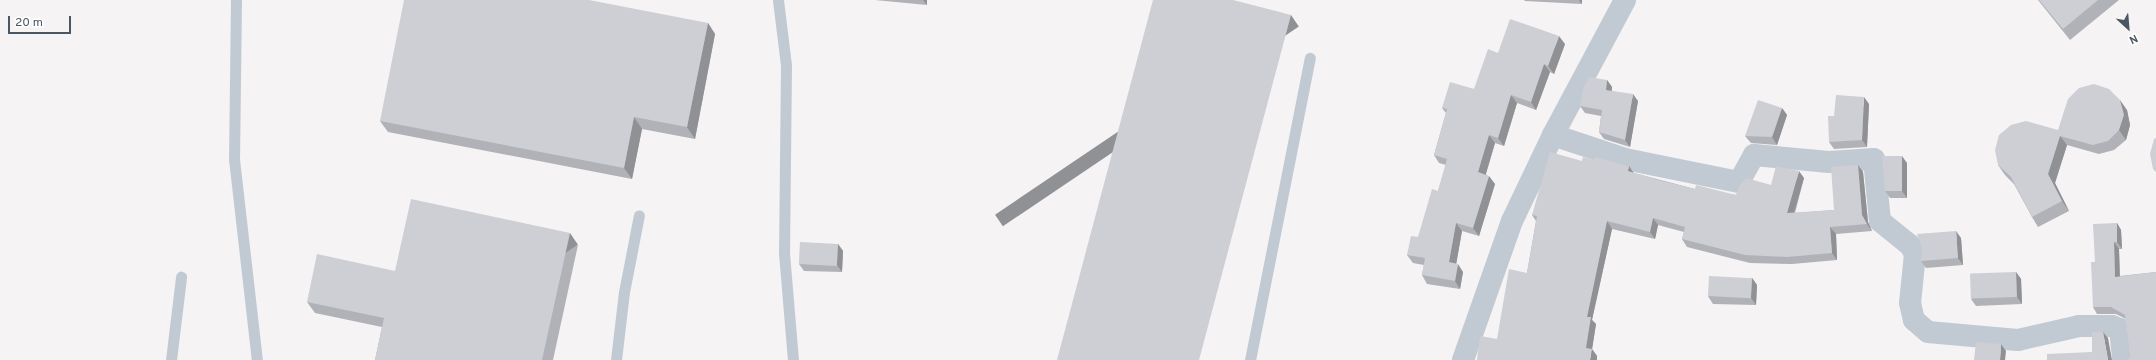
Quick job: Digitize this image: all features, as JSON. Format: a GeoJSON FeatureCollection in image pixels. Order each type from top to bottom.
{"type":"FeatureCollection","features":[{"type":"Feature","properties":{"kind":"street"},"geometry":{"type":"LineString","coordinates":[[1463,360],[1512,221],[1553,135],[1625,0]]}},
{"type":"Feature","properties":{"kind":"street"},"geometry":{"type":"LineString","coordinates":[[1553,135],[1625,159],[1710,178],[1739,182],[1754,155],[1829,162],[1874,160],[1880,221],[1910,244],[1914,254],[1910,303],[1914,320],[1928,332],[2018,340],[2079,326],[2112,326],[2120,329],[2123,360]]}},
{"type":"Feature","properties":{"kind":"lane"},"geometry":{"type":"LineString","coordinates":[[236,0],[234,159],[257,360]]}},
{"type":"Feature","properties":{"kind":"lane"},"geometry":{"type":"LineString","coordinates":[[778,0],[786,65],[784,253],[793,360]]}},
{"type":"Feature","properties":{"kind":"lane"},"geometry":{"type":"LineString","coordinates":[[1250,360],[1310,58]]}},
{"type":"Feature","properties":{"kind":"lane"},"geometry":{"type":"LineString","coordinates":[[616,360],[624,292],[640,215]]}},
{"type":"Feature","properties":{"kind":"lane"},"geometry":{"type":"LineString","coordinates":[[171,360],[181,277]]}},
{"type":"Feature","properties":{"kind":"building"},"geometry":{"type":"Polygon","coordinates":[[[404,0],[589,0],[708,23],[687,127],[634,117],[624,168],[380,121],[404,0]]]}},
{"type":"Feature","properties":{"kind":"building"},"geometry":{"type":"Polygon","coordinates":[[[1153,0],[1233,0],[1291,15],[1199,360],[1057,360],[1153,0]]]}},
{"type":"Feature","properties":{"kind":"building"},"geometry":{"type":"Polygon","coordinates":[[[2039,0],[2098,0],[2063,29],[2039,0]]]}},
{"type":"Feature","properties":{"kind":"building"},"geometry":{"type":"Polygon","coordinates":[[[1510,19],[1559,36],[1548,66],[1544,64],[1531,102],[1511,95],[1498,138],[1489,135],[1478,172],[1489,176],[1473,228],[1456,223],[1449,262],[1458,264],[1455,281],[1422,275],[1425,258],[1407,255],[1411,236],[1418,237],[1432,189],[1438,191],[1447,159],[1434,155],[1447,109],[1442,108],[1450,82],[1474,89],[1488,49],[1498,53],[1510,19]]]}},
{"type":"Feature","properties":{"kind":"building"},"geometry":{"type":"Polygon","coordinates":[[[1589,77],[1607,80],[1606,90],[1633,94],[1625,140],[1599,132],[1602,110],[1580,106],[1583,89],[1589,77]]]}},
{"type":"Feature","properties":{"kind":"building"},"geometry":{"type":"Polygon","coordinates":[[[2094,84],[2109,89],[2120,100],[2124,115],[2119,130],[2108,141],[2093,145],[2060,136],[2048,174],[2062,201],[2032,217],[2011,177],[1998,165],[1995,150],[1999,135],[2011,125],[2026,121],[2058,130],[2068,99],[2079,88],[2094,84]]]}},
{"type":"Feature","properties":{"kind":"building"},"geometry":{"type":"Polygon","coordinates":[[[1836,95],[1864,97],[1862,140],[1829,142],[1828,116],[1834,116],[1836,95]]]}},
{"type":"Feature","properties":{"kind":"building"},"geometry":{"type":"Polygon","coordinates":[[[1758,100],[1782,108],[1772,137],[1745,136],[1758,100]]]}},
{"type":"Feature","properties":{"kind":"building"},"geometry":{"type":"Polygon","coordinates":[[[2156,138],[2156,172],[2153,169],[2150,154],[2154,139],[2156,138]]]}},
{"type":"Feature","properties":{"kind":"building"},"geometry":{"type":"Polygon","coordinates":[[[1550,152],[1582,161],[1583,157],[1594,160],[1595,157],[1629,166],[1628,171],[1662,181],[1695,189],[1696,185],[1736,195],[1739,186],[1746,178],[1771,185],[1776,166],[1799,171],[1787,213],[1834,210],[1831,167],[1858,165],[1862,215],[1867,224],[1830,227],[1832,253],[1787,257],[1745,255],[1682,239],[1685,227],[1653,218],[1650,232],[1607,221],[1587,317],[1591,317],[1586,348],[1592,349],[1590,360],[1477,360],[1480,336],[1497,339],[1509,269],[1527,273],[1537,216],[1532,215],[1550,152]]]}},
{"type":"Feature","properties":{"kind":"building"},"geometry":{"type":"Polygon","coordinates":[[[1882,156],[1902,156],[1902,191],[1885,191],[1882,156]]]}},
{"type":"Feature","properties":{"kind":"building"},"geometry":{"type":"Polygon","coordinates":[[[411,199],[570,233],[542,360],[375,360],[384,318],[307,302],[317,254],[395,271],[411,199]]]}},
{"type":"Feature","properties":{"kind":"building"},"geometry":{"type":"Polygon","coordinates":[[[2117,223],[2117,242],[2114,242],[2115,277],[2156,272],[2156,360],[2127,360],[2130,358],[2125,315],[2111,307],[2093,307],[2091,262],[2095,262],[2093,224],[2117,223]]]}},
{"type":"Feature","properties":{"kind":"building"},"geometry":{"type":"Polygon","coordinates":[[[1956,231],[1958,258],[1921,261],[1922,248],[1917,234],[1956,231]]]}},
{"type":"Feature","properties":{"kind":"building"},"geometry":{"type":"Polygon","coordinates":[[[800,242],[838,244],[837,266],[799,264],[800,242]]]}},
{"type":"Feature","properties":{"kind":"building"},"geometry":{"type":"Polygon","coordinates":[[[2016,272],[2017,297],[1971,299],[1970,274],[2016,272]]]}},
{"type":"Feature","properties":{"kind":"building"},"geometry":{"type":"Polygon","coordinates":[[[1709,276],[1752,278],[1751,298],[1708,296],[1709,276]]]}},
{"type":"Feature","properties":{"kind":"building"},"geometry":{"type":"Polygon","coordinates":[[[2092,332],[2103,332],[2108,360],[2047,360],[2047,354],[2092,352],[2092,332]]]}},
{"type":"Feature","properties":{"kind":"building"},"geometry":{"type":"Polygon","coordinates":[[[1976,342],[2001,344],[2000,360],[1974,360],[1976,342]]]}}]}
